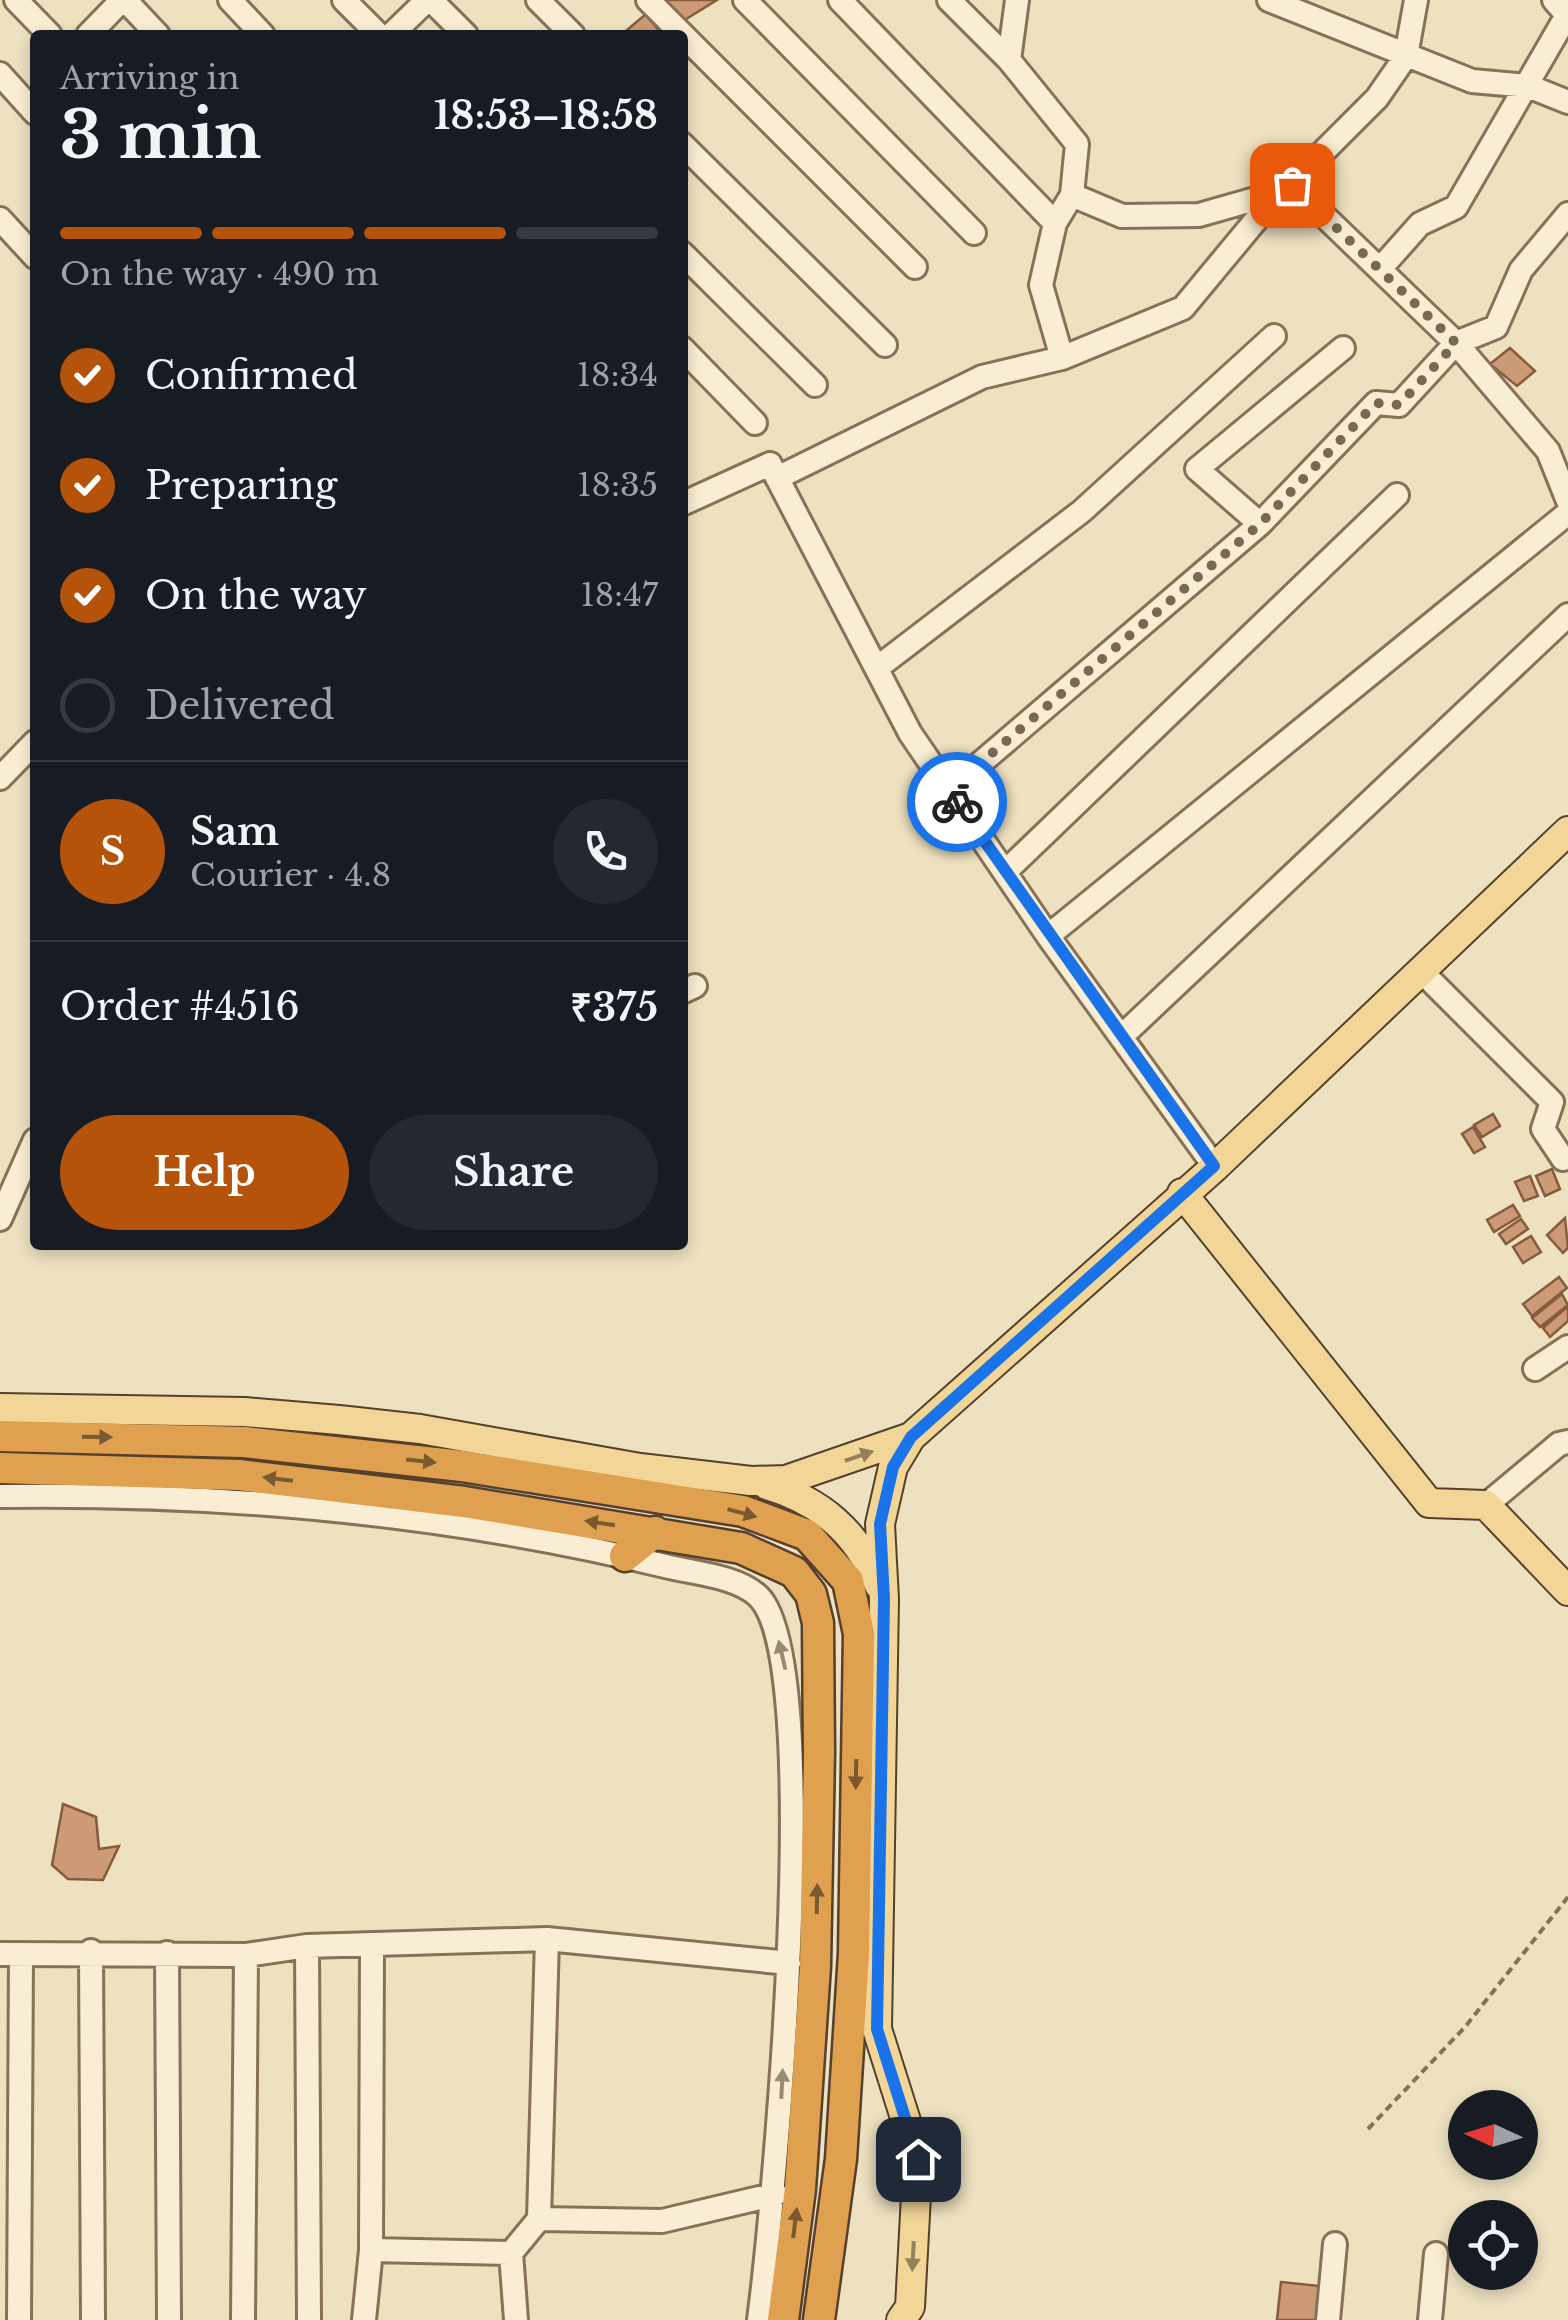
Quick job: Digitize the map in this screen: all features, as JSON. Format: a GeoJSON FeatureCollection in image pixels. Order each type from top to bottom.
{"type":"FeatureCollection","features":[{"type":"Feature","properties":{"kind":"highway"},"geometry":{"type":"LineString","coordinates":[[0,1436],[244,1442],[462,1466],[744,1511],[807,1535],[848,1582],[859,1634],[853,1972],[841,2160],[819,2320]]}},
{"type":"Feature","properties":{"kind":"highway"},"geometry":{"type":"LineString","coordinates":[[0,1468],[239,1474],[464,1502],[742,1548],[794,1572],[811,1594],[818,1623],[804,1753],[816,1966],[800,2189],[783,2320]]}},
{"type":"Feature","properties":{"kind":"highway"},"geometry":{"type":"LineString","coordinates":[[625,1556],[655,1532]]}},
{"type":"Feature","properties":{"kind":"main road"},"geometry":{"type":"LineString","coordinates":[[901,2320],[910,2306],[918,2159],[877,2029],[884,1598],[880,1524],[893,1467],[911,1437],[1214,1166],[1568,831]]}},
{"type":"Feature","properties":{"kind":"main road"},"geometry":{"type":"LineString","coordinates":[[1182,1192],[1428,1504],[1486,1506],[1568,1591]]}},
{"type":"Feature","properties":{"kind":"main road"},"geometry":{"type":"LineString","coordinates":[[0,1408],[245,1412],[339,1420],[420,1429],[640,1468],[751,1480],[786,1480],[911,1437]]}},
{"type":"Feature","properties":{"kind":"main road"},"geometry":{"type":"LineString","coordinates":[[751,1480],[803,1496],[845,1528],[868,1559],[884,1598]]}},
{"type":"Feature","properties":{"kind":"street"},"geometry":{"type":"LineString","coordinates":[[16,0],[45,30]]}},
{"type":"Feature","properties":{"kind":"street"},"geometry":{"type":"LineString","coordinates":[[93,30],[124,0],[153,30]]}},
{"type":"Feature","properties":{"kind":"street"},"geometry":{"type":"LineString","coordinates":[[230,0],[257,30]]}},
{"type":"Feature","properties":{"kind":"street"},"geometry":{"type":"LineString","coordinates":[[344,0],[374,30]]}},
{"type":"Feature","properties":{"kind":"street"},"geometry":{"type":"LineString","coordinates":[[396,30],[429,0],[461,30]]}},
{"type":"Feature","properties":{"kind":"street"},"geometry":{"type":"LineString","coordinates":[[538,0],[568,30]]}},
{"type":"Feature","properties":{"kind":"street"},"geometry":{"type":"LineString","coordinates":[[648,0],[678,30]]}},
{"type":"Feature","properties":{"kind":"street"},"geometry":{"type":"LineString","coordinates":[[745,0],[974,232]]}},
{"type":"Feature","properties":{"kind":"street"},"geometry":{"type":"LineString","coordinates":[[840,0],[1055,223]]}},
{"type":"Feature","properties":{"kind":"street"},"geometry":{"type":"LineString","coordinates":[[949,0],[1009,60],[1077,144],[1072,195],[1055,223],[1041,285],[1062,358]]}},
{"type":"Feature","properties":{"kind":"street"},"geometry":{"type":"LineString","coordinates":[[1009,60],[1017,0]]}},
{"type":"Feature","properties":{"kind":"street"},"geometry":{"type":"LineString","coordinates":[[1270,0],[1472,81],[1528,86],[1568,102]]}},
{"type":"Feature","properties":{"kind":"street"},"geometry":{"type":"LineString","coordinates":[[778,478],[982,378],[1062,358],[1182,308],[1261,214],[1378,98],[1406,56],[1416,0]]}},
{"type":"Feature","properties":{"kind":"street"},"geometry":{"type":"LineString","coordinates":[[1380,269],[1420,224],[1456,207],[1566,15],[1554,0]]}},
{"type":"Feature","properties":{"kind":"street"},"geometry":{"type":"LineString","coordinates":[[688,40],[915,268]]}},
{"type":"Feature","properties":{"kind":"street"},"geometry":{"type":"LineString","coordinates":[[0,74],[30,100]]}},
{"type":"Feature","properties":{"kind":"street"},"geometry":{"type":"LineString","coordinates":[[688,150],[885,345]]}},
{"type":"Feature","properties":{"kind":"street"},"geometry":{"type":"LineString","coordinates":[[1072,195],[1122,216],[1199,215],[1290,187]]}},
{"type":"Feature","properties":{"kind":"street"},"geometry":{"type":"LineString","coordinates":[[1290,187],[1456,343],[1548,451],[1568,501]]}},
{"type":"Feature","properties":{"kind":"street"},"geometry":{"type":"LineString","coordinates":[[949,790],[1260,524],[1376,403],[1399,405],[1456,343],[1496,327],[1520,270],[1568,214]]}},
{"type":"Feature","properties":{"kind":"street"},"geometry":{"type":"LineString","coordinates":[[0,219],[30,252]]}},
{"type":"Feature","properties":{"kind":"street"},"geometry":{"type":"LineString","coordinates":[[688,259],[814,386]]}},
{"type":"Feature","properties":{"kind":"street"},"geometry":{"type":"LineString","coordinates":[[876,668],[1082,510],[1274,336]]}},
{"type":"Feature","properties":{"kind":"street"},"geometry":{"type":"LineString","coordinates":[[1260,524],[1197,469],[1343,348]]}},
{"type":"Feature","properties":{"kind":"street"},"geometry":{"type":"LineString","coordinates":[[688,354],[755,423]]}},
{"type":"Feature","properties":{"kind":"street"},"geometry":{"type":"LineString","coordinates":[[688,501],[770,464],[910,733],[1048,936],[1214,1166]]}},
{"type":"Feature","properties":{"kind":"street"},"geometry":{"type":"LineString","coordinates":[[1005,872],[1398,495]]}},
{"type":"Feature","properties":{"kind":"street"},"geometry":{"type":"LineString","coordinates":[[1048,936],[1568,513]]}},
{"type":"Feature","properties":{"kind":"street"},"geometry":{"type":"LineString","coordinates":[[1122,1036],[1568,615]]}},
{"type":"Feature","properties":{"kind":"street"},"geometry":{"type":"LineString","coordinates":[[0,778],[30,748]]}},
{"type":"Feature","properties":{"kind":"street"},"geometry":{"type":"LineString","coordinates":[[1420,971],[1552,1102],[1543,1130],[1563,1159]]}},
{"type":"Feature","properties":{"kind":"street"},"geometry":{"type":"LineString","coordinates":[[0,1219],[30,1151]]}},
{"type":"Feature","properties":{"kind":"street"},"geometry":{"type":"LineString","coordinates":[[1535,1370],[1568,1347]]}},
{"type":"Feature","properties":{"kind":"street"},"geometry":{"type":"LineString","coordinates":[[1486,1506],[1559,1444],[1568,1442]]}},
{"type":"Feature","properties":{"kind":"street"},"geometry":{"type":"LineString","coordinates":[[0,1496],[247,1499],[625,1556],[726,1581],[758,1596],[774,1621],[804,1753],[776,2194],[759,2320]]}},
{"type":"Feature","properties":{"kind":"street"},"geometry":{"type":"LineString","coordinates":[[20,2320],[10,1954],[92,1951],[246,1955],[307,1946],[547,1939],[788,1963]]}},
{"type":"Feature","properties":{"kind":"street"},"geometry":{"type":"LineString","coordinates":[[516,2320],[511,2253],[540,2219],[547,1939]]}},
{"type":"Feature","properties":{"kind":"street"},"geometry":{"type":"LineString","coordinates":[[364,2320],[371,2250],[372,1944]]}},
{"type":"Feature","properties":{"kind":"street"},"geometry":{"type":"LineString","coordinates":[[307,1946],[309,2320]]}},
{"type":"Feature","properties":{"kind":"street"},"geometry":{"type":"LineString","coordinates":[[92,1951],[93,2320]]}},
{"type":"Feature","properties":{"kind":"street"},"geometry":{"type":"LineString","coordinates":[[166,1954],[169,2320]]}},
{"type":"Feature","properties":{"kind":"street"},"geometry":{"type":"LineString","coordinates":[[243,2320],[246,1955]]}},
{"type":"Feature","properties":{"kind":"street"},"geometry":{"type":"LineString","coordinates":[[540,2219],[662,2220],[776,2194]]}},
{"type":"Feature","properties":{"kind":"street"},"geometry":{"type":"LineString","coordinates":[[1328,2320],[1335,2244]]}},
{"type":"Feature","properties":{"kind":"street"},"geometry":{"type":"LineString","coordinates":[[371,2250],[511,2253]]}},
{"type":"Feature","properties":{"kind":"street"},"geometry":{"type":"LineString","coordinates":[[1430,2320],[1436,2254]]}},
{"type":"Feature","properties":{"kind":"path"},"geometry":{"type":"LineString","coordinates":[[1368,2129],[1466,2027],[1568,1898]]}},
{"type":"Feature","properties":{"kind":"building"},"geometry":{"type":"Polygon","coordinates":[[[661,0],[717,0],[683,21],[661,0]]]}},
{"type":"Feature","properties":{"kind":"building"},"geometry":{"type":"Polygon","coordinates":[[[646,14],[658,30],[627,30],[646,14]]]}},
{"type":"Feature","properties":{"kind":"building"},"geometry":{"type":"Polygon","coordinates":[[[1510,348],[1535,371],[1517,386],[1490,364],[1510,348]]]}},
{"type":"Feature","properties":{"kind":"building"},"geometry":{"type":"Polygon","coordinates":[[[1493,1114],[1500,1126],[1482,1137],[1474,1125],[1493,1114]]]}},
{"type":"Feature","properties":{"kind":"building"},"geometry":{"type":"Polygon","coordinates":[[[1473,1127],[1485,1147],[1474,1153],[1462,1134],[1473,1127]]]}},
{"type":"Feature","properties":{"kind":"building"},"geometry":{"type":"Polygon","coordinates":[[[1552,1169],[1560,1189],[1545,1196],[1536,1176],[1552,1169]]]}},
{"type":"Feature","properties":{"kind":"building"},"geometry":{"type":"Polygon","coordinates":[[[1530,1176],[1538,1196],[1524,1201],[1515,1182],[1530,1176]]]}},
{"type":"Feature","properties":{"kind":"building"},"geometry":{"type":"Polygon","coordinates":[[[1513,1205],[1520,1216],[1494,1232],[1487,1220],[1513,1205]]]}},
{"type":"Feature","properties":{"kind":"building"},"geometry":{"type":"Polygon","coordinates":[[[1565,1218],[1568,1248],[1563,1253],[1547,1235],[1565,1218]]]}},
{"type":"Feature","properties":{"kind":"building"},"geometry":{"type":"Polygon","coordinates":[[[1521,1219],[1528,1229],[1506,1244],[1499,1234],[1521,1219]]]}},
{"type":"Feature","properties":{"kind":"building"},"geometry":{"type":"Polygon","coordinates":[[[1531,1236],[1541,1252],[1523,1263],[1513,1247],[1531,1236]]]}},
{"type":"Feature","properties":{"kind":"building"},"geometry":{"type":"Polygon","coordinates":[[[1559,1277],[1567,1288],[1532,1316],[1523,1304],[1559,1277]]]}},
{"type":"Feature","properties":{"kind":"building"},"geometry":{"type":"Polygon","coordinates":[[[1562,1294],[1568,1305],[1540,1327],[1532,1318],[1562,1294]]]}},
{"type":"Feature","properties":{"kind":"building"},"geometry":{"type":"Polygon","coordinates":[[[1568,1306],[1568,1321],[1550,1337],[1543,1328],[1568,1306]]]}},
{"type":"Feature","properties":{"kind":"building"},"geometry":{"type":"Polygon","coordinates":[[[63,1804],[96,1817],[99,1849],[119,1846],[103,1880],[68,1879],[52,1865],[63,1804]]]}},
{"type":"Feature","properties":{"kind":"building"},"geometry":{"type":"Polygon","coordinates":[[[1281,2282],[1320,2286],[1317,2320],[1277,2320],[1281,2282]]]}},
{"type":"Feature","properties":{"kind":"way so far"},"geometry":{"type":"LineString","coordinates":[[957,802],[949,790],[1260,524],[1376,403],[1399,405],[1456,343],[1292,185]]}},
{"type":"Feature","properties":{"kind":"route"},"geometry":{"type":"LineString","coordinates":[[918,2159],[877,2029],[884,1598],[880,1524],[893,1467],[911,1437],[1214,1166],[957,802]]}}]}
